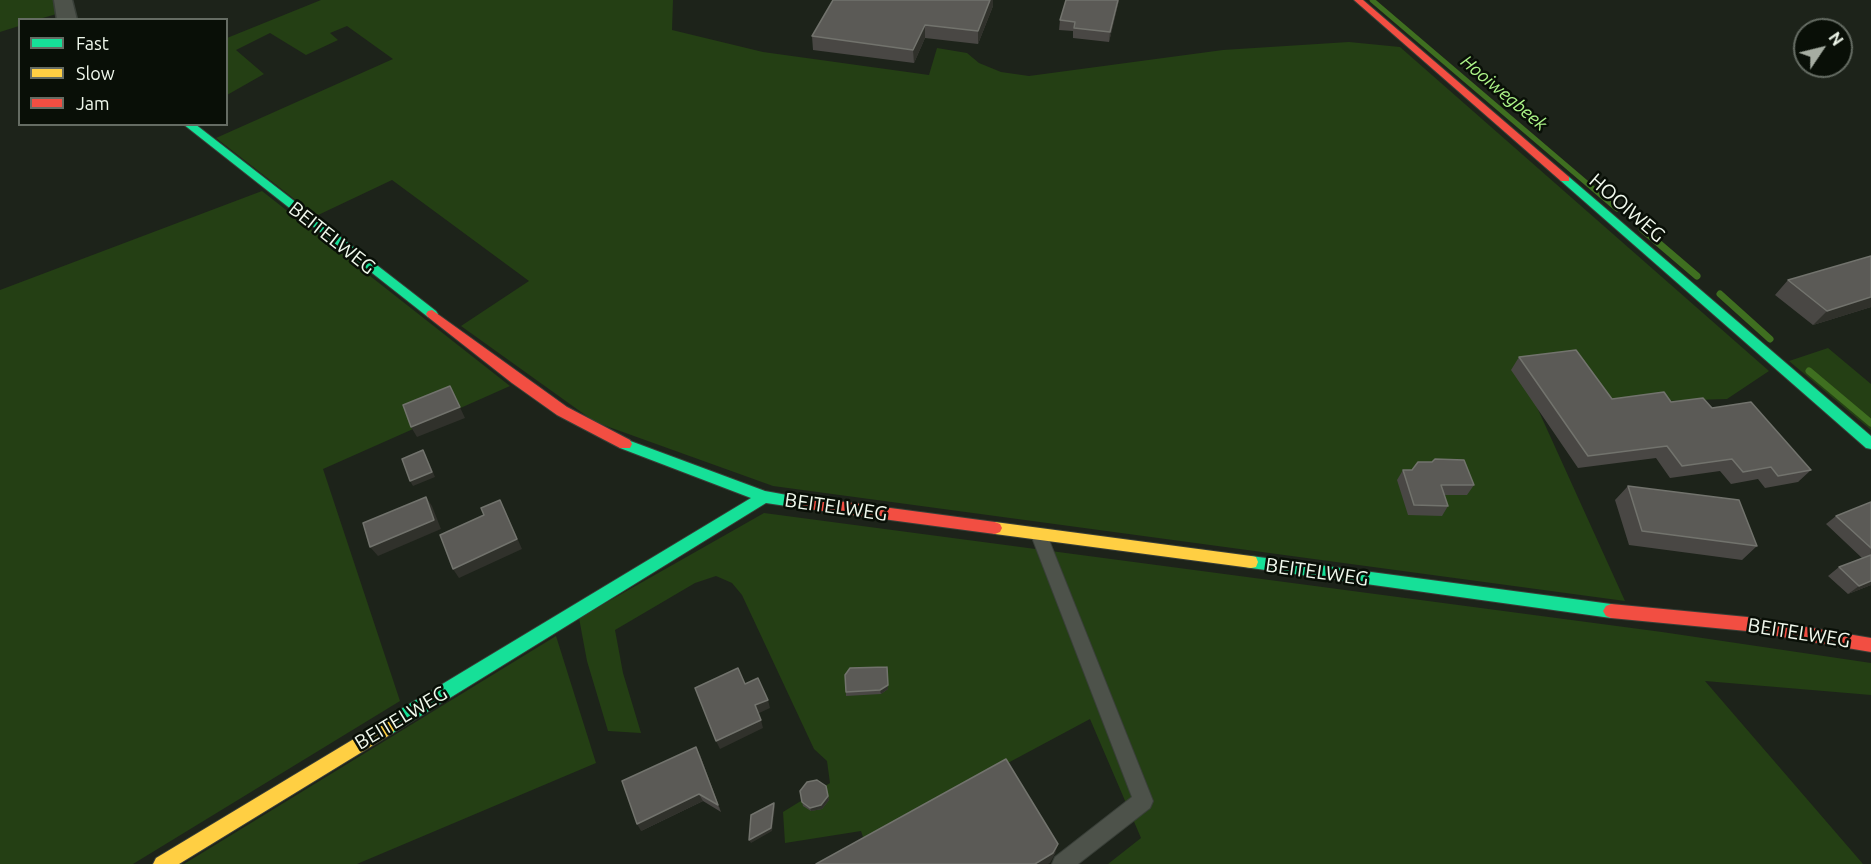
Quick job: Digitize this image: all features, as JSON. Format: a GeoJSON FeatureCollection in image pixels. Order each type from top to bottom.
{"type":"FeatureCollection","features":[{"type":"Feature","properties":{"kind":"street"},"geometry":{"type":"LineString","coordinates":[[63,0],[67,18]]}},
{"type":"Feature","properties":{"kind":"street","name":"HOOIWEG"},"geometry":{"type":"LineString","coordinates":[[1358,0],[1871,444]]}},
{"type":"Feature","properties":{"kind":"street","name":"BEITELWEG"},"geometry":{"type":"LineString","coordinates":[[191,126],[517,380],[562,411],[613,440],[764,497],[1622,612],[1747,624],[1871,645]]}},
{"type":"Feature","properties":{"kind":"street","name":"BEITELWEG"},"geometry":{"type":"LineString","coordinates":[[162,864],[764,497]]}},
{"type":"Feature","properties":{"kind":"lane"},"geometry":{"type":"LineString","coordinates":[[1039,535],[1143,801],[1062,864]]}},
{"type":"Feature","properties":{"kind":"green space"},"geometry":{"type":"Polygon","coordinates":[[[0,0],[59,0],[60,13],[42,18],[18,18],[18,26],[0,32],[0,0]]]}},
{"type":"Feature","properties":{"kind":"green space"},"geometry":{"type":"Polygon","coordinates":[[[321,0],[673,0],[672,30],[763,52],[929,75],[937,48],[967,53],[979,63],[1001,72],[1029,76],[1223,50],[1349,42],[1400,47],[1769,371],[1727,399],[1536,405],[1625,601],[773,486],[595,422],[461,326],[529,281],[392,180],[316,216],[216,138],[393,59],[347,26],[330,33],[338,40],[306,55],[270,33],[236,50],[264,74],[228,94],[228,38],[321,0]]]}},
{"type":"Feature","properties":{"kind":"green space"},"geometry":{"type":"Polygon","coordinates":[[[262,191],[510,386],[323,469],[400,701],[133,864],[0,864],[0,290],[262,191]]]}},
{"type":"Feature","properties":{"kind":"green space"},"geometry":{"type":"Polygon","coordinates":[[[1828,348],[1871,384],[1871,430],[1789,361],[1828,348]]]}},
{"type":"Feature","properties":{"kind":"green space"},"geometry":{"type":"Polygon","coordinates":[[[764,513],[1662,632],[1871,663],[1871,695],[1705,681],[1863,864],[1108,864],[1141,838],[1090,719],[864,840],[861,831],[785,843],[783,812],[830,783],[827,761],[814,749],[742,595],[732,583],[716,576],[695,583],[615,630],[623,673],[641,733],[608,731],[587,661],[579,618],[764,513]]]}},
{"type":"Feature","properties":{"kind":"green space"},"geometry":{"type":"Polygon","coordinates":[[[556,636],[596,763],[357,864],[184,864],[556,636]]]}},
{"type":"Feature","properties":{"kind":"building"},"geometry":{"type":"Polygon","coordinates":[[[833,0],[990,0],[978,31],[925,25],[913,50],[812,36],[833,0]]]}},
{"type":"Feature","properties":{"kind":"building"},"geometry":{"type":"Polygon","coordinates":[[[1066,0],[1118,0],[1110,32],[1074,28],[1075,22],[1060,20],[1066,0]]]}},
{"type":"Feature","properties":{"kind":"building"},"geometry":{"type":"Polygon","coordinates":[[[1871,256],[1871,297],[1827,311],[1788,280],[1871,256]]]}},
{"type":"Feature","properties":{"kind":"building"},"geometry":{"type":"Polygon","coordinates":[[[1576,350],[1612,399],[1664,392],[1671,402],[1703,398],[1712,408],[1751,402],[1811,470],[1778,476],[1771,467],[1743,472],[1732,459],[1682,466],[1667,446],[1588,456],[1519,357],[1576,350]]]}},
{"type":"Feature","properties":{"kind":"building"},"geometry":{"type":"Polygon","coordinates":[[[450,386],[460,407],[411,427],[403,405],[450,386]]]}},
{"type":"Feature","properties":{"kind":"building"},"geometry":{"type":"Polygon","coordinates":[[[423,450],[432,472],[410,481],[402,459],[423,450]]]}},
{"type":"Feature","properties":{"kind":"building"},"geometry":{"type":"Polygon","coordinates":[[[1435,459],[1464,460],[1474,485],[1441,485],[1448,506],[1414,505],[1403,470],[1412,470],[1418,462],[1432,462],[1435,459]]]}},
{"type":"Feature","properties":{"kind":"building"},"geometry":{"type":"Polygon","coordinates":[[[1628,486],[1739,500],[1757,546],[1642,531],[1628,486]]]}},
{"type":"Feature","properties":{"kind":"building"},"geometry":{"type":"Polygon","coordinates":[[[426,497],[434,520],[370,547],[363,523],[426,497]]]}},
{"type":"Feature","properties":{"kind":"building"},"geometry":{"type":"Polygon","coordinates":[[[500,500],[517,539],[453,569],[440,535],[484,515],[481,508],[500,500]]]}},
{"type":"Feature","properties":{"kind":"building"},"geometry":{"type":"Polygon","coordinates":[[[1871,502],[1871,548],[1836,516],[1871,502]]]}},
{"type":"Feature","properties":{"kind":"building"},"geometry":{"type":"Polygon","coordinates":[[[1871,555],[1871,581],[1859,586],[1839,567],[1871,555]]]}},
{"type":"Feature","properties":{"kind":"building"},"geometry":{"type":"Polygon","coordinates":[[[887,667],[888,685],[880,690],[846,692],[845,675],[850,668],[887,667]]]}},
{"type":"Feature","properties":{"kind":"building"},"geometry":{"type":"Polygon","coordinates":[[[738,668],[745,684],[758,678],[768,700],[755,705],[761,720],[716,741],[695,688],[738,668]]]}},
{"type":"Feature","properties":{"kind":"building"},"geometry":{"type":"Polygon","coordinates":[[[696,747],[718,805],[699,794],[637,824],[622,781],[696,747]]]}},
{"type":"Feature","properties":{"kind":"building"},"geometry":{"type":"Polygon","coordinates":[[[1006,759],[1058,844],[1053,853],[1035,864],[816,864],[1006,759]]]}},
{"type":"Feature","properties":{"kind":"building"},"geometry":{"type":"Polygon","coordinates":[[[817,780],[826,786],[828,796],[821,805],[810,808],[802,802],[800,791],[807,782],[817,780]]]}},
{"type":"Feature","properties":{"kind":"building"},"geometry":{"type":"Polygon","coordinates":[[[774,803],[771,828],[749,840],[751,815],[774,803]]]}},
{"type":"Feature","properties":{"kind":"waterway","name":"Hooiwegbeek"},"geometry":{"type":"LineString","coordinates":[[1372,0],[1617,209]]}},
{"type":"Feature","properties":{"kind":"waterway","name":"Hooiwegbeek"},"geometry":{"type":"LineString","coordinates":[[1642,229],[1697,276]]}},
{"type":"Feature","properties":{"kind":"waterway","name":"Hooiwegbeek"},"geometry":{"type":"LineString","coordinates":[[1720,294],[1770,339]]}},
{"type":"Feature","properties":{"kind":"waterway","name":"Hooiwegbeek"},"geometry":{"type":"LineString","coordinates":[[1809,371],[1871,423]]}},
{"type":"Feature","properties":{"kind":"traffic: fast"},"geometry":{"type":"LineString","coordinates":[[191,126],[432,314]]}},
{"type":"Feature","properties":{"kind":"traffic: fast"},"geometry":{"type":"LineString","coordinates":[[1565,179],[1871,444]]}},
{"type":"Feature","properties":{"kind":"traffic: fast"},"geometry":{"type":"LineString","coordinates":[[625,444],[764,497]]}},
{"type":"Feature","properties":{"kind":"traffic: fast"},"geometry":{"type":"LineString","coordinates":[[387,727],[764,497],[793,501]]}},
{"type":"Feature","properties":{"kind":"traffic: fast"},"geometry":{"type":"LineString","coordinates":[[1251,562],[1611,611]]}},
{"type":"Feature","properties":{"kind":"traffic: slow"},"geometry":{"type":"LineString","coordinates":[[995,528],[1251,562]]}},
{"type":"Feature","properties":{"kind":"traffic: slow"},"geometry":{"type":"LineString","coordinates":[[162,864],[387,727]]}},
{"type":"Feature","properties":{"kind":"traffic: jam"},"geometry":{"type":"LineString","coordinates":[[1358,0],[1565,179]]}},
{"type":"Feature","properties":{"kind":"traffic: jam"},"geometry":{"type":"LineString","coordinates":[[432,314],[517,380],[562,411],[625,444]]}},
{"type":"Feature","properties":{"kind":"traffic: jam"},"geometry":{"type":"LineString","coordinates":[[793,501],[995,528]]}},
{"type":"Feature","properties":{"kind":"traffic: jam"},"geometry":{"type":"LineString","coordinates":[[1611,611],[1747,624],[1871,645]]}}]}
